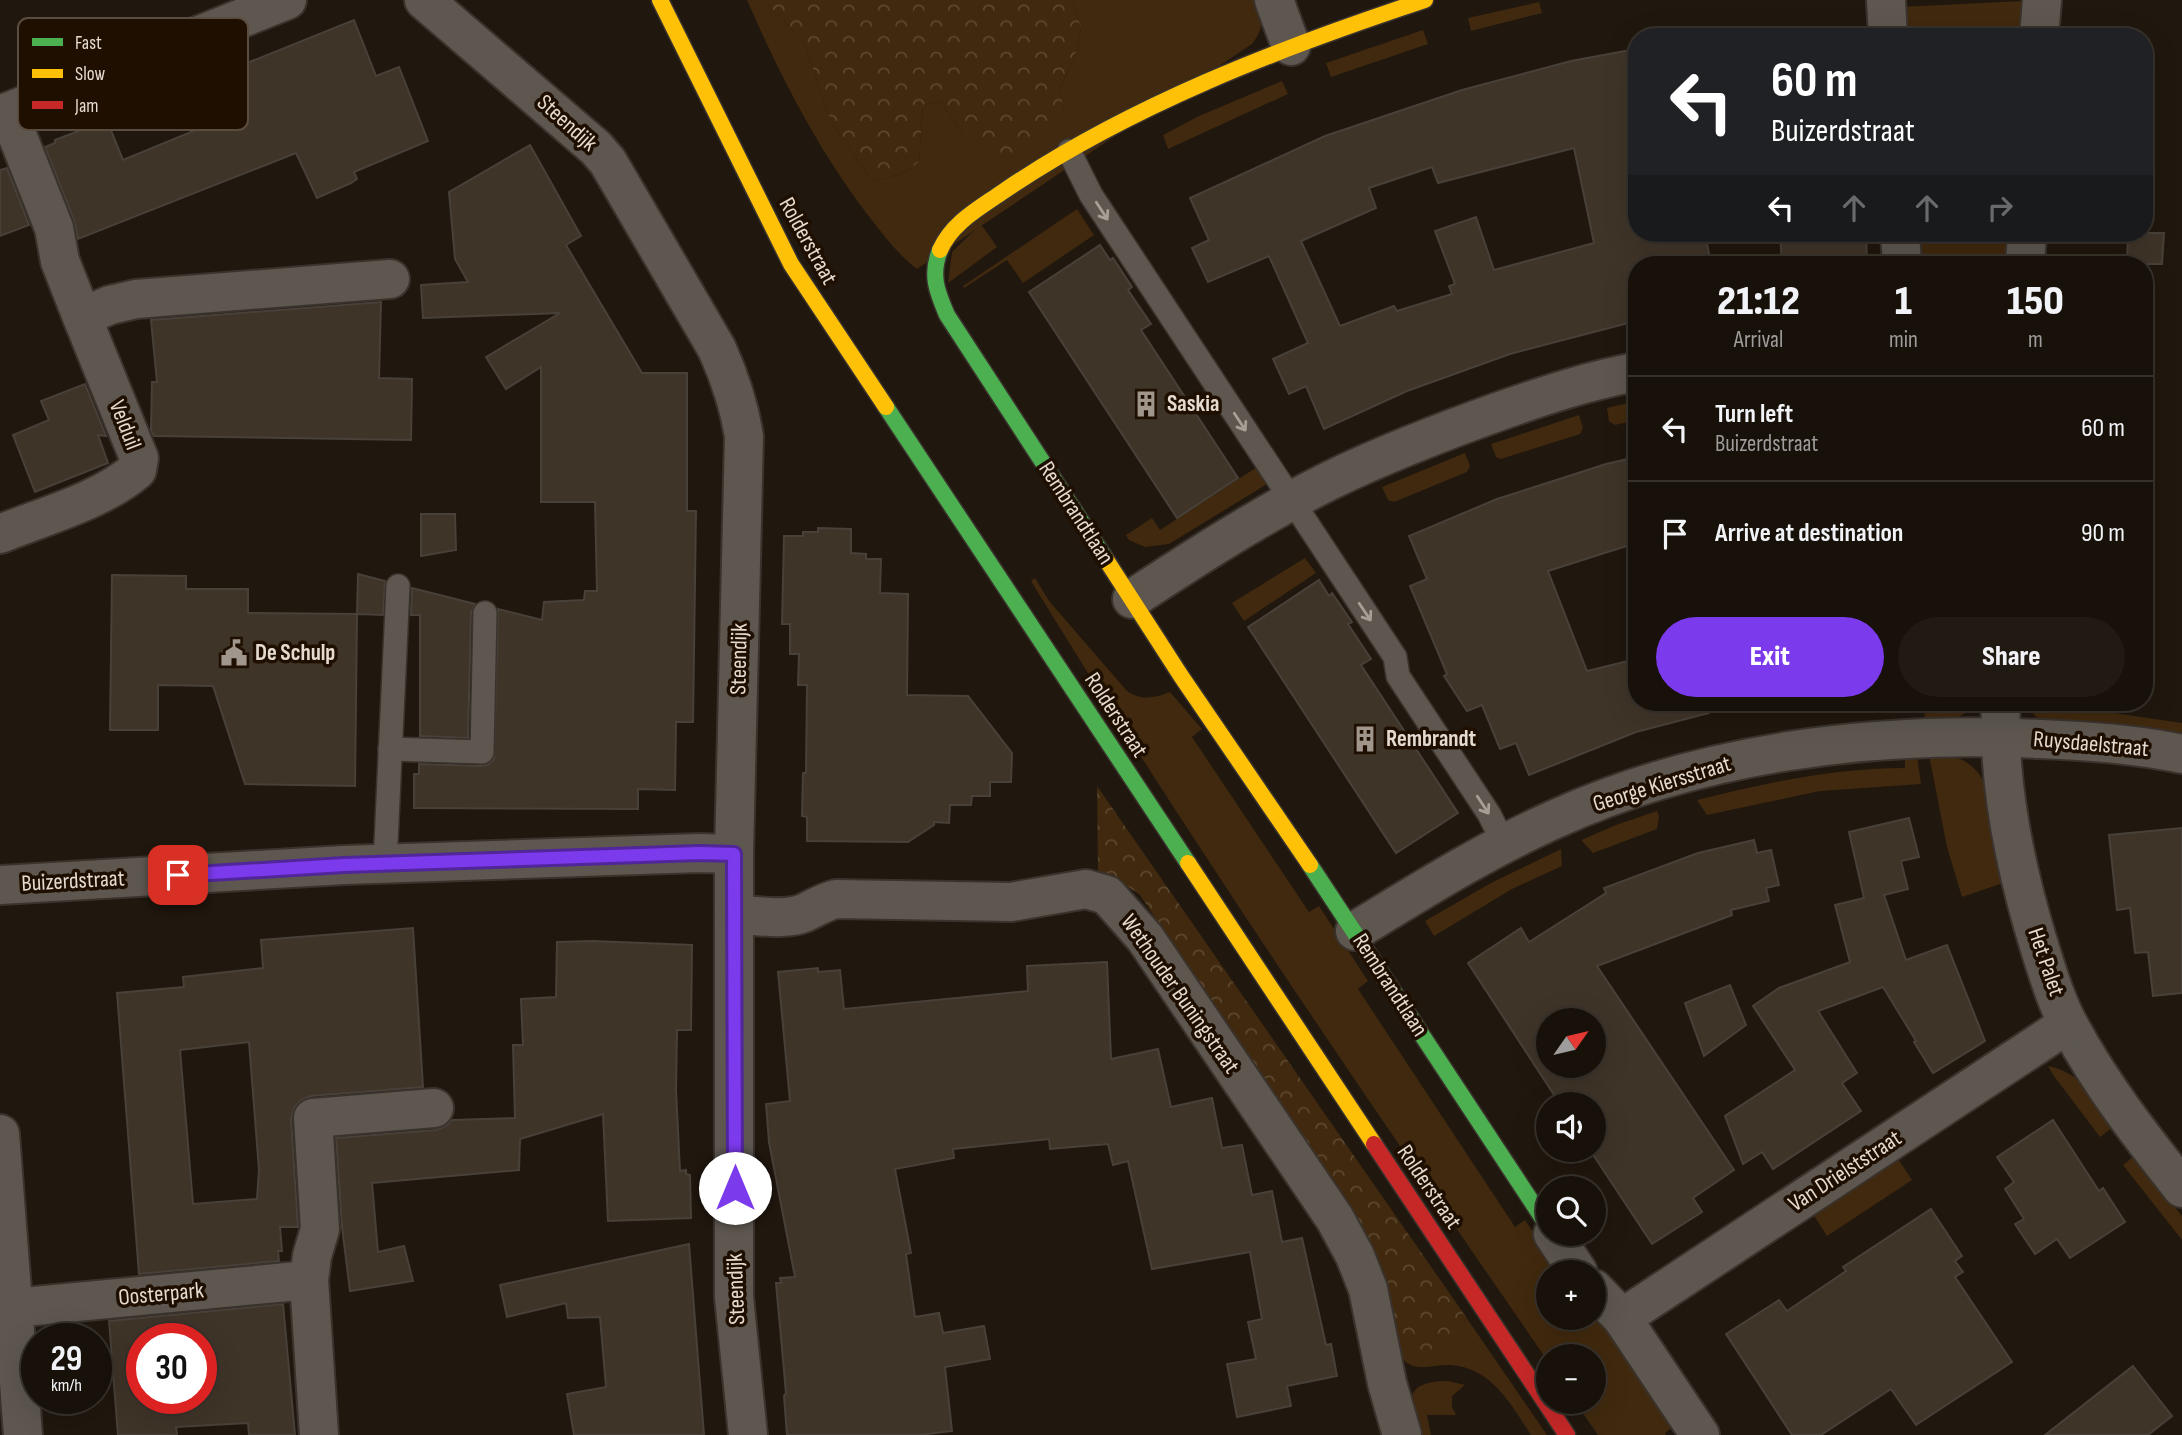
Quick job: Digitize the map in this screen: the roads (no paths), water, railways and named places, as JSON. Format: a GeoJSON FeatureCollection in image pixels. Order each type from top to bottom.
{"type":"FeatureCollection","features":[{"type":"Feature","properties":{"kind":"street"},"geometry":{"type":"LineString","coordinates":[[242,18],[287,0]]}},
{"type":"Feature","properties":{"kind":"street","name":"Steendijk"},"geometry":{"type":"LineString","coordinates":[[424,0],[596,148],[608,162],[717,349],[736,395],[744,436],[734,854],[734,1297],[747,1435]]}},
{"type":"Feature","properties":{"kind":"street","name":"Rolderstraat"},"geometry":{"type":"LineString","coordinates":[[660,0],[791,264],[1567,1435]]}},
{"type":"Feature","properties":{"kind":"street"},"geometry":{"type":"LineString","coordinates":[[1274,0],[1291,46]]}},
{"type":"Feature","properties":{"kind":"street","name":"Rembrandtlaan"},"geometry":{"type":"LineString","coordinates":[[1425,0],[1291,46],[1199,86],[1069,151],[1025,177],[957,224],[944,241],[935,262],[933,286],[947,315],[1181,676],[1354,931],[1536,1208]]}},
{"type":"Feature","properties":{"kind":"street"},"geometry":{"type":"LineString","coordinates":[[1886,0],[1888,28]]}},
{"type":"Feature","properties":{"kind":"street"},"geometry":{"type":"LineString","coordinates":[[2040,28],[2042,0]]}},
{"type":"Feature","properties":{"kind":"street","name":"Velduil"},"geometry":{"type":"LineString","coordinates":[[0,534],[103,492],[125,480],[137,470],[139,458],[60,261],[54,228],[4,114]]}},
{"type":"Feature","properties":{"kind":"street"},"geometry":{"type":"LineString","coordinates":[[82,317],[110,305],[136,299],[390,278]]}},
{"type":"Feature","properties":{"kind":"street"},"geometry":{"type":"LineString","coordinates":[[1132,599],[1192,559],[1292,501],[1397,450],[1549,394],[1628,374]]}},
{"type":"Feature","properties":{"kind":"street","name":"George Kiersstraat"},"geometry":{"type":"LineString","coordinates":[[1354,931],[1504,844],[1553,820],[1619,794],[1673,777],[1752,758],[2000,719]]}},
{"type":"Feature","properties":{"kind":"street","name":"Ruysdaelstraat"},"geometry":{"type":"LineString","coordinates":[[2000,719],[2089,741],[2182,754]]}},
{"type":"Feature","properties":{"kind":"street","name":"Het Palet"},"geometry":{"type":"LineString","coordinates":[[2000,719],[2004,787],[2022,890],[2068,1024],[2120,1110],[2182,1188]]}},
{"type":"Feature","properties":{"kind":"street","name":"Buizerdstraat"},"geometry":{"type":"LineString","coordinates":[[0,885],[386,864],[734,854]]}},
{"type":"Feature","properties":{"kind":"street","name":"Wethouder Buningstraat"},"geometry":{"type":"LineString","coordinates":[[736,915],[789,916],[804,913],[818,904],[836,899],[1011,902],[1086,889],[1107,895],[1145,938],[1335,1219],[1355,1256],[1368,1289],[1387,1383],[1402,1435]]}},
{"type":"Feature","properties":{"kind":"street","name":"Van Drielststraat"},"geometry":{"type":"LineString","coordinates":[[1622,1318],[2068,1024]]}},
{"type":"Feature","properties":{"kind":"street"},"geometry":{"type":"LineString","coordinates":[[319,1435],[309,1280],[312,1256],[320,1229],[313,1118],[434,1108]]}},
{"type":"Feature","properties":{"kind":"street"},"geometry":{"type":"LineString","coordinates":[[0,1134],[23,1435]]}},
{"type":"Feature","properties":{"kind":"street","name":"Oosterpark"},"geometry":{"type":"LineString","coordinates":[[13,1308],[309,1280]]}},
{"type":"Feature","properties":{"kind":"street"},"geometry":{"type":"LineString","coordinates":[[1606,1301],[1622,1318],[1700,1435]]}},
{"type":"Feature","properties":{"kind":"lane"},"geometry":{"type":"LineString","coordinates":[[1069,151],[1091,195],[1395,657],[1398,677],[1489,814],[1504,844]]}},
{"type":"Feature","properties":{"kind":"lane"},"geometry":{"type":"LineString","coordinates":[[386,864],[398,586]]}},
{"type":"Feature","properties":{"kind":"lane"},"geometry":{"type":"LineString","coordinates":[[390,749],[482,752],[485,614]]}},
{"type":"Feature","properties":{"kind":"place","name":"Saskia"},"geometry":{"type":"Point","coordinates":[1146,404]}},
{"type":"Feature","properties":{"kind":"place","name":"De Schulp"},"geometry":{"type":"Point","coordinates":[234,653]}},
{"type":"Feature","properties":{"kind":"place","name":"Rembrandt"},"geometry":{"type":"Point","coordinates":[1365,739]}}]}
